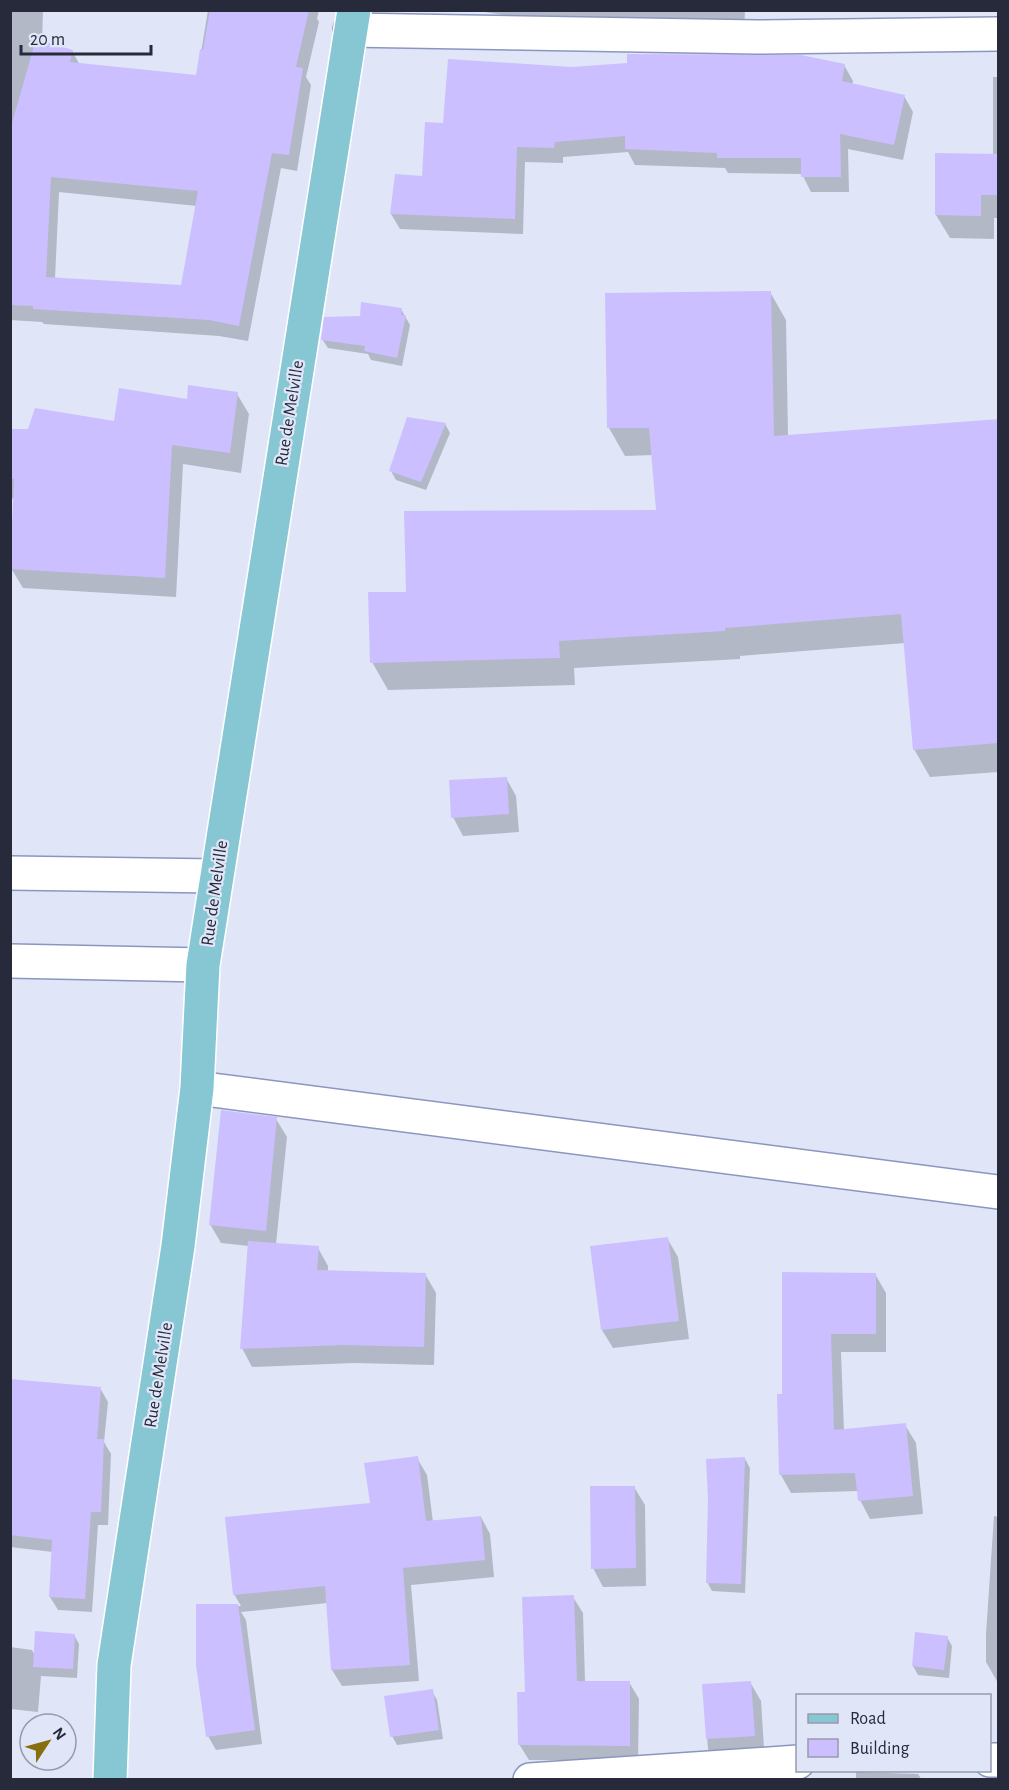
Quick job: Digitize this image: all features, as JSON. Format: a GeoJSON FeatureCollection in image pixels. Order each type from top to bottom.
{"type":"FeatureCollection","features":[{"type":"Feature","properties":{"kind":"main road","name":"Rue de Melville"},"geometry":{"type":"LineString","coordinates":[[110,1779],[114,1665],[178,1246],[197,1088],[203,965],[352,20]]}},
{"type":"Feature","properties":{"kind":"street"},"geometry":{"type":"LineString","coordinates":[[352,20],[757,38],[999,34]]}},
{"type":"Feature","properties":{"kind":"street"},"geometry":{"type":"LineString","coordinates":[[10,873],[216,876]]}},
{"type":"Feature","properties":{"kind":"street"},"geometry":{"type":"LineString","coordinates":[[10,961],[203,965]]}},
{"type":"Feature","properties":{"kind":"street"},"geometry":{"type":"LineString","coordinates":[[197,1088],[999,1191]]}},
{"type":"Feature","properties":{"kind":"street"},"geometry":{"type":"LineString","coordinates":[[530,1779],[796,1762]]}},
{"type":"Feature","properties":{"kind":"building"},"geometry":{"type":"Polygon","coordinates":[[[210,10],[309,10],[296,67],[303,68],[289,155],[272,153],[239,326],[209,320],[33,309],[33,306],[10,305],[10,130],[36,39],[73,50],[70,62],[196,75],[200,49],[203,50],[210,10]],[[51,177],[46,277],[181,285],[198,191],[51,177]]]}},
{"type":"Feature","properties":{"kind":"building"},"geometry":{"type":"Polygon","coordinates":[[[627,54],[801,55],[845,64],[842,81],[905,95],[894,145],[840,134],[841,177],[801,177],[801,158],[717,158],[717,153],[625,149],[625,136],[555,142],[554,148],[517,147],[515,219],[390,214],[395,174],[422,176],[425,122],[443,123],[448,59],[572,67],[627,63],[627,54]]]}},
{"type":"Feature","properties":{"kind":"building"},"geometry":{"type":"Polygon","coordinates":[[[935,153],[999,154],[999,195],[981,195],[981,216],[935,215],[935,153]]]}},
{"type":"Feature","properties":{"kind":"building"},"geometry":{"type":"Polygon","coordinates":[[[771,291],[774,436],[999,419],[999,743],[913,750],[901,614],[725,628],[725,631],[559,641],[560,658],[370,663],[368,592],[406,592],[404,511],[656,510],[649,428],[607,428],[605,293],[771,291]]]}},
{"type":"Feature","properties":{"kind":"building"},"geometry":{"type":"Polygon","coordinates":[[[361,302],[402,308],[401,315],[406,315],[397,358],[364,351],[365,346],[321,340],[324,317],[360,316],[361,302]]]}},
{"type":"Feature","properties":{"kind":"building"},"geometry":{"type":"Polygon","coordinates":[[[188,385],[238,392],[230,453],[172,445],[165,578],[10,569],[14,479],[10,479],[10,429],[28,429],[35,408],[114,421],[119,388],[187,399],[188,385]]]}},
{"type":"Feature","properties":{"kind":"building"},"geometry":{"type":"Polygon","coordinates":[[[407,417],[446,423],[421,482],[389,471],[407,417]]]}},
{"type":"Feature","properties":{"kind":"building"},"geometry":{"type":"Polygon","coordinates":[[[507,777],[509,814],[451,818],[449,780],[507,777]]]}},
{"type":"Feature","properties":{"kind":"building"},"geometry":{"type":"Polygon","coordinates":[[[221,1110],[277,1117],[266,1231],[209,1225],[221,1110]]]}},
{"type":"Feature","properties":{"kind":"building"},"geometry":{"type":"Polygon","coordinates":[[[668,1237],[679,1321],[601,1330],[590,1246],[668,1237]]]}},
{"type":"Feature","properties":{"kind":"building"},"geometry":{"type":"Polygon","coordinates":[[[248,1241],[319,1246],[317,1270],[426,1273],[424,1347],[342,1345],[240,1349],[248,1241]]]}},
{"type":"Feature","properties":{"kind":"building"},"geometry":{"type":"Polygon","coordinates":[[[782,1272],[876,1273],[876,1334],[831,1334],[834,1430],[906,1423],[913,1496],[858,1501],[855,1473],[779,1475],[777,1394],[782,1394],[782,1272]]]}},
{"type":"Feature","properties":{"kind":"building"},"geometry":{"type":"Polygon","coordinates":[[[10,1379],[101,1387],[97,1439],[104,1439],[101,1512],[91,1512],[85,1599],[49,1597],[52,1540],[10,1535],[10,1379]]]}},
{"type":"Feature","properties":{"kind":"building"},"geometry":{"type":"Polygon","coordinates":[[[418,1456],[426,1521],[481,1516],[485,1560],[403,1568],[410,1665],[331,1670],[325,1586],[233,1595],[225,1517],[370,1503],[364,1463],[418,1456]]]}},
{"type":"Feature","properties":{"kind":"building"},"geometry":{"type":"Polygon","coordinates":[[[745,1457],[741,1584],[706,1583],[708,1499],[706,1459],[745,1457]]]}},
{"type":"Feature","properties":{"kind":"building"},"geometry":{"type":"Polygon","coordinates":[[[590,1486],[635,1486],[636,1568],[591,1569],[590,1486]]]}},
{"type":"Feature","properties":{"kind":"building"},"geometry":{"type":"Polygon","coordinates":[[[574,1595],[577,1681],[630,1681],[630,1746],[518,1745],[517,1692],[525,1692],[522,1597],[574,1595]]]}},
{"type":"Feature","properties":{"kind":"building"},"geometry":{"type":"Polygon","coordinates":[[[196,1604],[238,1604],[255,1730],[206,1737],[196,1665],[196,1604]]]}},
{"type":"Feature","properties":{"kind":"building"},"geometry":{"type":"Polygon","coordinates":[[[35,1631],[75,1634],[73,1669],[33,1667],[35,1631]]]}},
{"type":"Feature","properties":{"kind":"building"},"geometry":{"type":"Polygon","coordinates":[[[915,1632],[948,1636],[944,1670],[912,1666],[915,1632]]]}},
{"type":"Feature","properties":{"kind":"building"},"geometry":{"type":"Polygon","coordinates":[[[751,1681],[755,1736],[706,1739],[702,1684],[751,1681]]]}},
{"type":"Feature","properties":{"kind":"building"},"geometry":{"type":"Polygon","coordinates":[[[433,1689],[439,1730],[390,1737],[384,1696],[433,1689]]]}}]}
